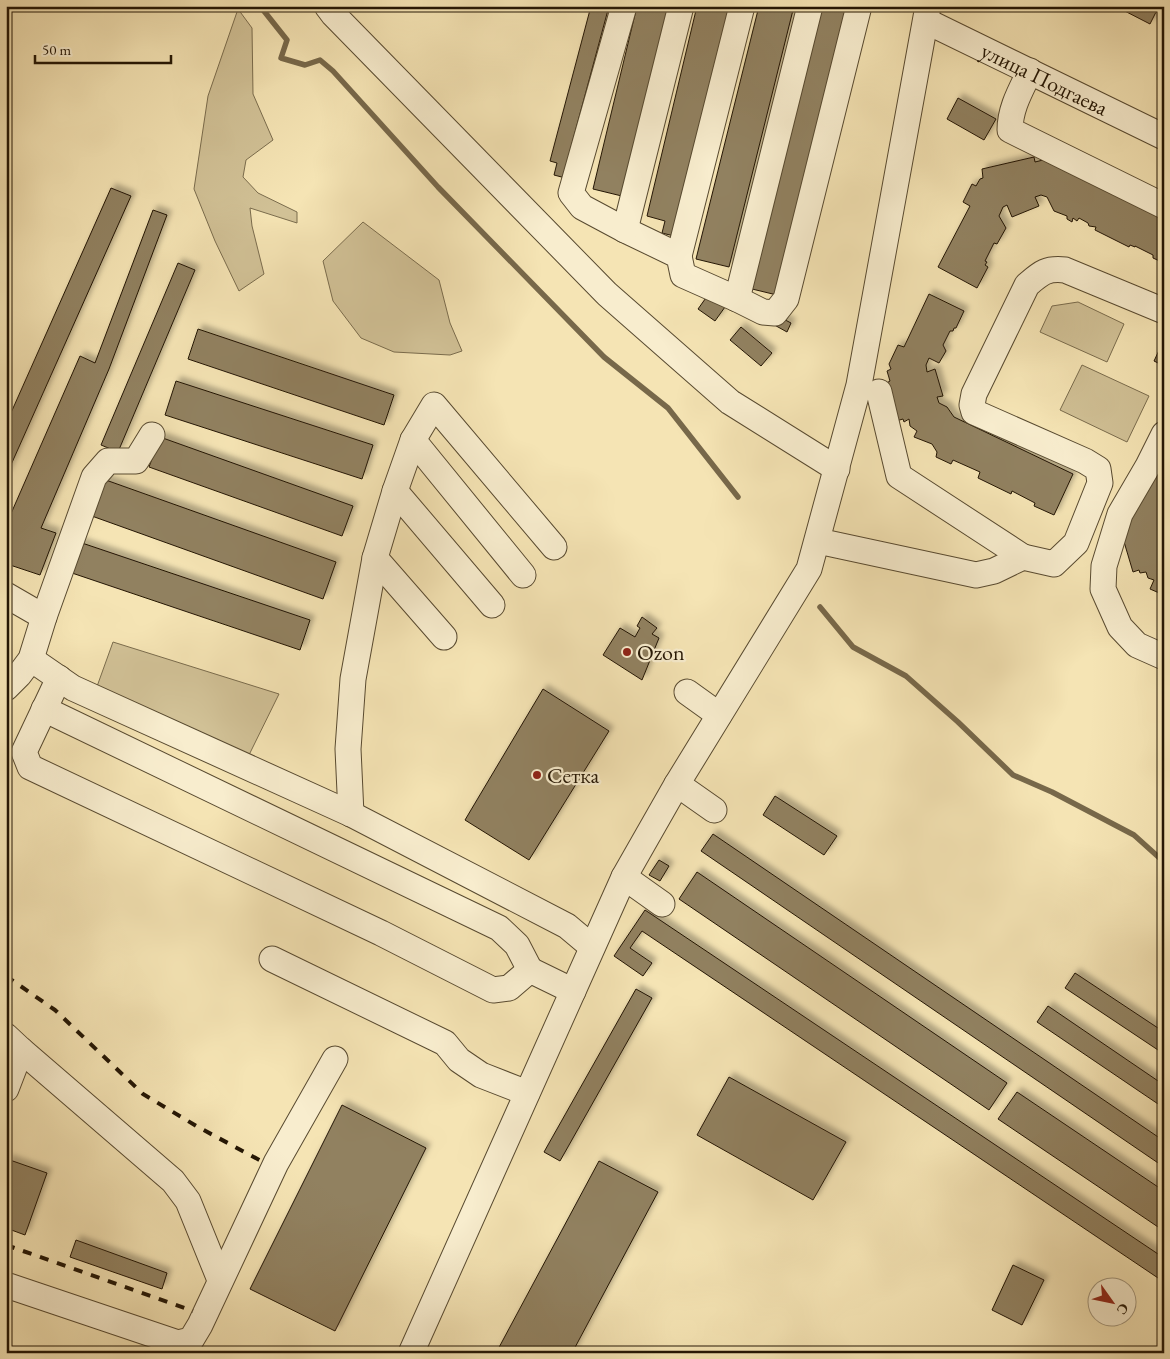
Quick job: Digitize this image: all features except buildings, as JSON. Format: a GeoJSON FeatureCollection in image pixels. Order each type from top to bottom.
{"type":"FeatureCollection","features":[{"type":"Feature","properties":{"kind":"street"},"geometry":{"type":"LineString","coordinates":[[327,6],[607,294],[730,402],[836,469]]}},
{"type":"Feature","properties":{"kind":"street"},"geometry":{"type":"LineString","coordinates":[[624,6],[571,193],[582,207],[679,256]]}},
{"type":"Feature","properties":{"kind":"street"},"geometry":{"type":"LineString","coordinates":[[625,230],[681,6]]}},
{"type":"Feature","properties":{"kind":"street"},"geometry":{"type":"LineString","coordinates":[[742,6],[679,256],[683,275],[737,298],[764,312],[775,313],[786,300],[859,6]]}},
{"type":"Feature","properties":{"kind":"street"},"geometry":{"type":"LineString","coordinates":[[737,298],[810,6]]}},
{"type":"Feature","properties":{"kind":"street"},"geometry":{"type":"LineString","coordinates":[[411,1353],[624,877],[677,784],[809,569],[859,385],[927,14]]}},
{"type":"Feature","properties":{"kind":"street","name":"улица Подгаева"},"geometry":{"type":"LineString","coordinates":[[927,14],[1030,71],[1164,137]]}},
{"type":"Feature","properties":{"kind":"street"},"geometry":{"type":"LineString","coordinates":[[1030,71],[1016,99],[1010,119],[1010,130],[1164,206]]}},
{"type":"Feature","properties":{"kind":"street"},"geometry":{"type":"LineString","coordinates":[[879,392],[899,476],[1023,557],[1054,564],[1076,543],[1100,483],[1098,469],[1086,461],[974,412],[972,405],[974,394],[1027,285],[1040,273],[1052,269],[1065,270],[1164,311]]}},
{"type":"Feature","properties":{"kind":"street"},"geometry":{"type":"LineString","coordinates":[[350,814],[348,749],[353,679],[375,558],[394,491],[413,440],[434,405],[554,548]]}},
{"type":"Feature","properties":{"kind":"street"},"geometry":{"type":"LineString","coordinates":[[1164,434],[1120,514],[1104,566],[1102,589],[1120,627],[1137,645],[1164,657]]}},
{"type":"Feature","properties":{"kind":"street"},"geometry":{"type":"LineString","coordinates":[[6,688],[31,659],[94,477],[108,461],[136,461],[152,435]]}},
{"type":"Feature","properties":{"kind":"street"},"geometry":{"type":"LineString","coordinates":[[413,440],[523,575]]}},
{"type":"Feature","properties":{"kind":"street"},"geometry":{"type":"LineString","coordinates":[[394,491],[492,605]]}},
{"type":"Feature","properties":{"kind":"street"},"geometry":{"type":"LineString","coordinates":[[818,541],[976,575],[994,571],[1023,557]]}},
{"type":"Feature","properties":{"kind":"street"},"geometry":{"type":"LineString","coordinates":[[375,558],[444,637]]}},
{"type":"Feature","properties":{"kind":"street"},"geometry":{"type":"LineString","coordinates":[[6,595],[44,617]]}},
{"type":"Feature","properties":{"kind":"street"},"geometry":{"type":"LineString","coordinates":[[31,659],[73,688],[350,814],[566,926],[592,947]]}},
{"type":"Feature","properties":{"kind":"street"},"geometry":{"type":"LineString","coordinates":[[58,678],[24,752],[30,767],[381,933],[494,990],[509,988],[530,970]]}},
{"type":"Feature","properties":{"kind":"street"},"geometry":{"type":"LineString","coordinates":[[686,692],[719,715]]}},
{"type":"Feature","properties":{"kind":"street"},"geometry":{"type":"LineString","coordinates":[[44,709],[499,928],[517,945],[530,970],[573,991]]}},
{"type":"Feature","properties":{"kind":"street"},"geometry":{"type":"LineString","coordinates":[[677,784],[714,810]]}},
{"type":"Feature","properties":{"kind":"street"},"geometry":{"type":"LineString","coordinates":[[624,877],[662,904]]}},
{"type":"Feature","properties":{"kind":"street"},"geometry":{"type":"LineString","coordinates":[[272,959],[445,1043],[459,1060],[481,1075],[527,1093]]}},
{"type":"Feature","properties":{"kind":"street"},"geometry":{"type":"LineString","coordinates":[[6,1089],[14,1043]]}},
{"type":"Feature","properties":{"kind":"street"},"geometry":{"type":"LineString","coordinates":[[14,1043],[173,1181],[188,1201],[220,1280]]}},
{"type":"Feature","properties":{"kind":"street"},"geometry":{"type":"LineString","coordinates":[[6,1285],[178,1343],[191,1340],[200,1325],[276,1162],[335,1059]]}},
{"type":"Feature","properties":{"kind":"shaded area"},"geometry":{"type":"Polygon","coordinates":[[[238,9],[252,28],[253,94],[273,140],[246,160],[243,177],[258,193],[297,212],[297,223],[250,208],[252,226],[264,274],[239,291],[215,241],[194,189],[208,96],[238,9]]]}},
{"type":"Feature","properties":{"kind":"shaded area"},"geometry":{"type":"Polygon","coordinates":[[[363,222],[439,280],[450,323],[462,351],[450,355],[394,352],[361,338],[333,301],[323,261],[363,222]]]}},
{"type":"Feature","properties":{"kind":"shaded area"},"geometry":{"type":"Polygon","coordinates":[[[1078,302],[1124,324],[1107,362],[1040,332],[1052,306],[1078,302]]]}},
{"type":"Feature","properties":{"kind":"shaded area"},"geometry":{"type":"Polygon","coordinates":[[[1082,365],[1149,396],[1127,442],[1060,410],[1082,365]]]}},
{"type":"Feature","properties":{"kind":"shaded area"},"geometry":{"type":"Polygon","coordinates":[[[113,642],[279,694],[248,757],[95,692],[113,642]]]}},
{"type":"Feature","properties":{"kind":"waterway"},"geometry":{"type":"LineString","coordinates":[[260,6],[287,40],[281,58],[305,65],[320,60],[333,71],[438,187],[604,357],[668,408],[738,497]]}},
{"type":"Feature","properties":{"kind":"waterway"},"geometry":{"type":"LineString","coordinates":[[820,607],[853,647],[906,676],[958,722],[1013,775],[1052,792],[1134,835],[1164,862]]}},
{"type":"Feature","properties":{"kind":"railway"},"geometry":{"type":"LineString","coordinates":[[6,976],[55,1010],[143,1094],[198,1127],[265,1163]]}},
{"type":"Feature","properties":{"kind":"railway"},"geometry":{"type":"LineString","coordinates":[[6,1245],[193,1311]]}},
{"type":"Feature","properties":{"kind":"place","name":"Ozon"},"geometry":{"type":"Point","coordinates":[627,652]}},
{"type":"Feature","properties":{"kind":"place","name":"Сетка"},"geometry":{"type":"Point","coordinates":[537,775]}}]}
